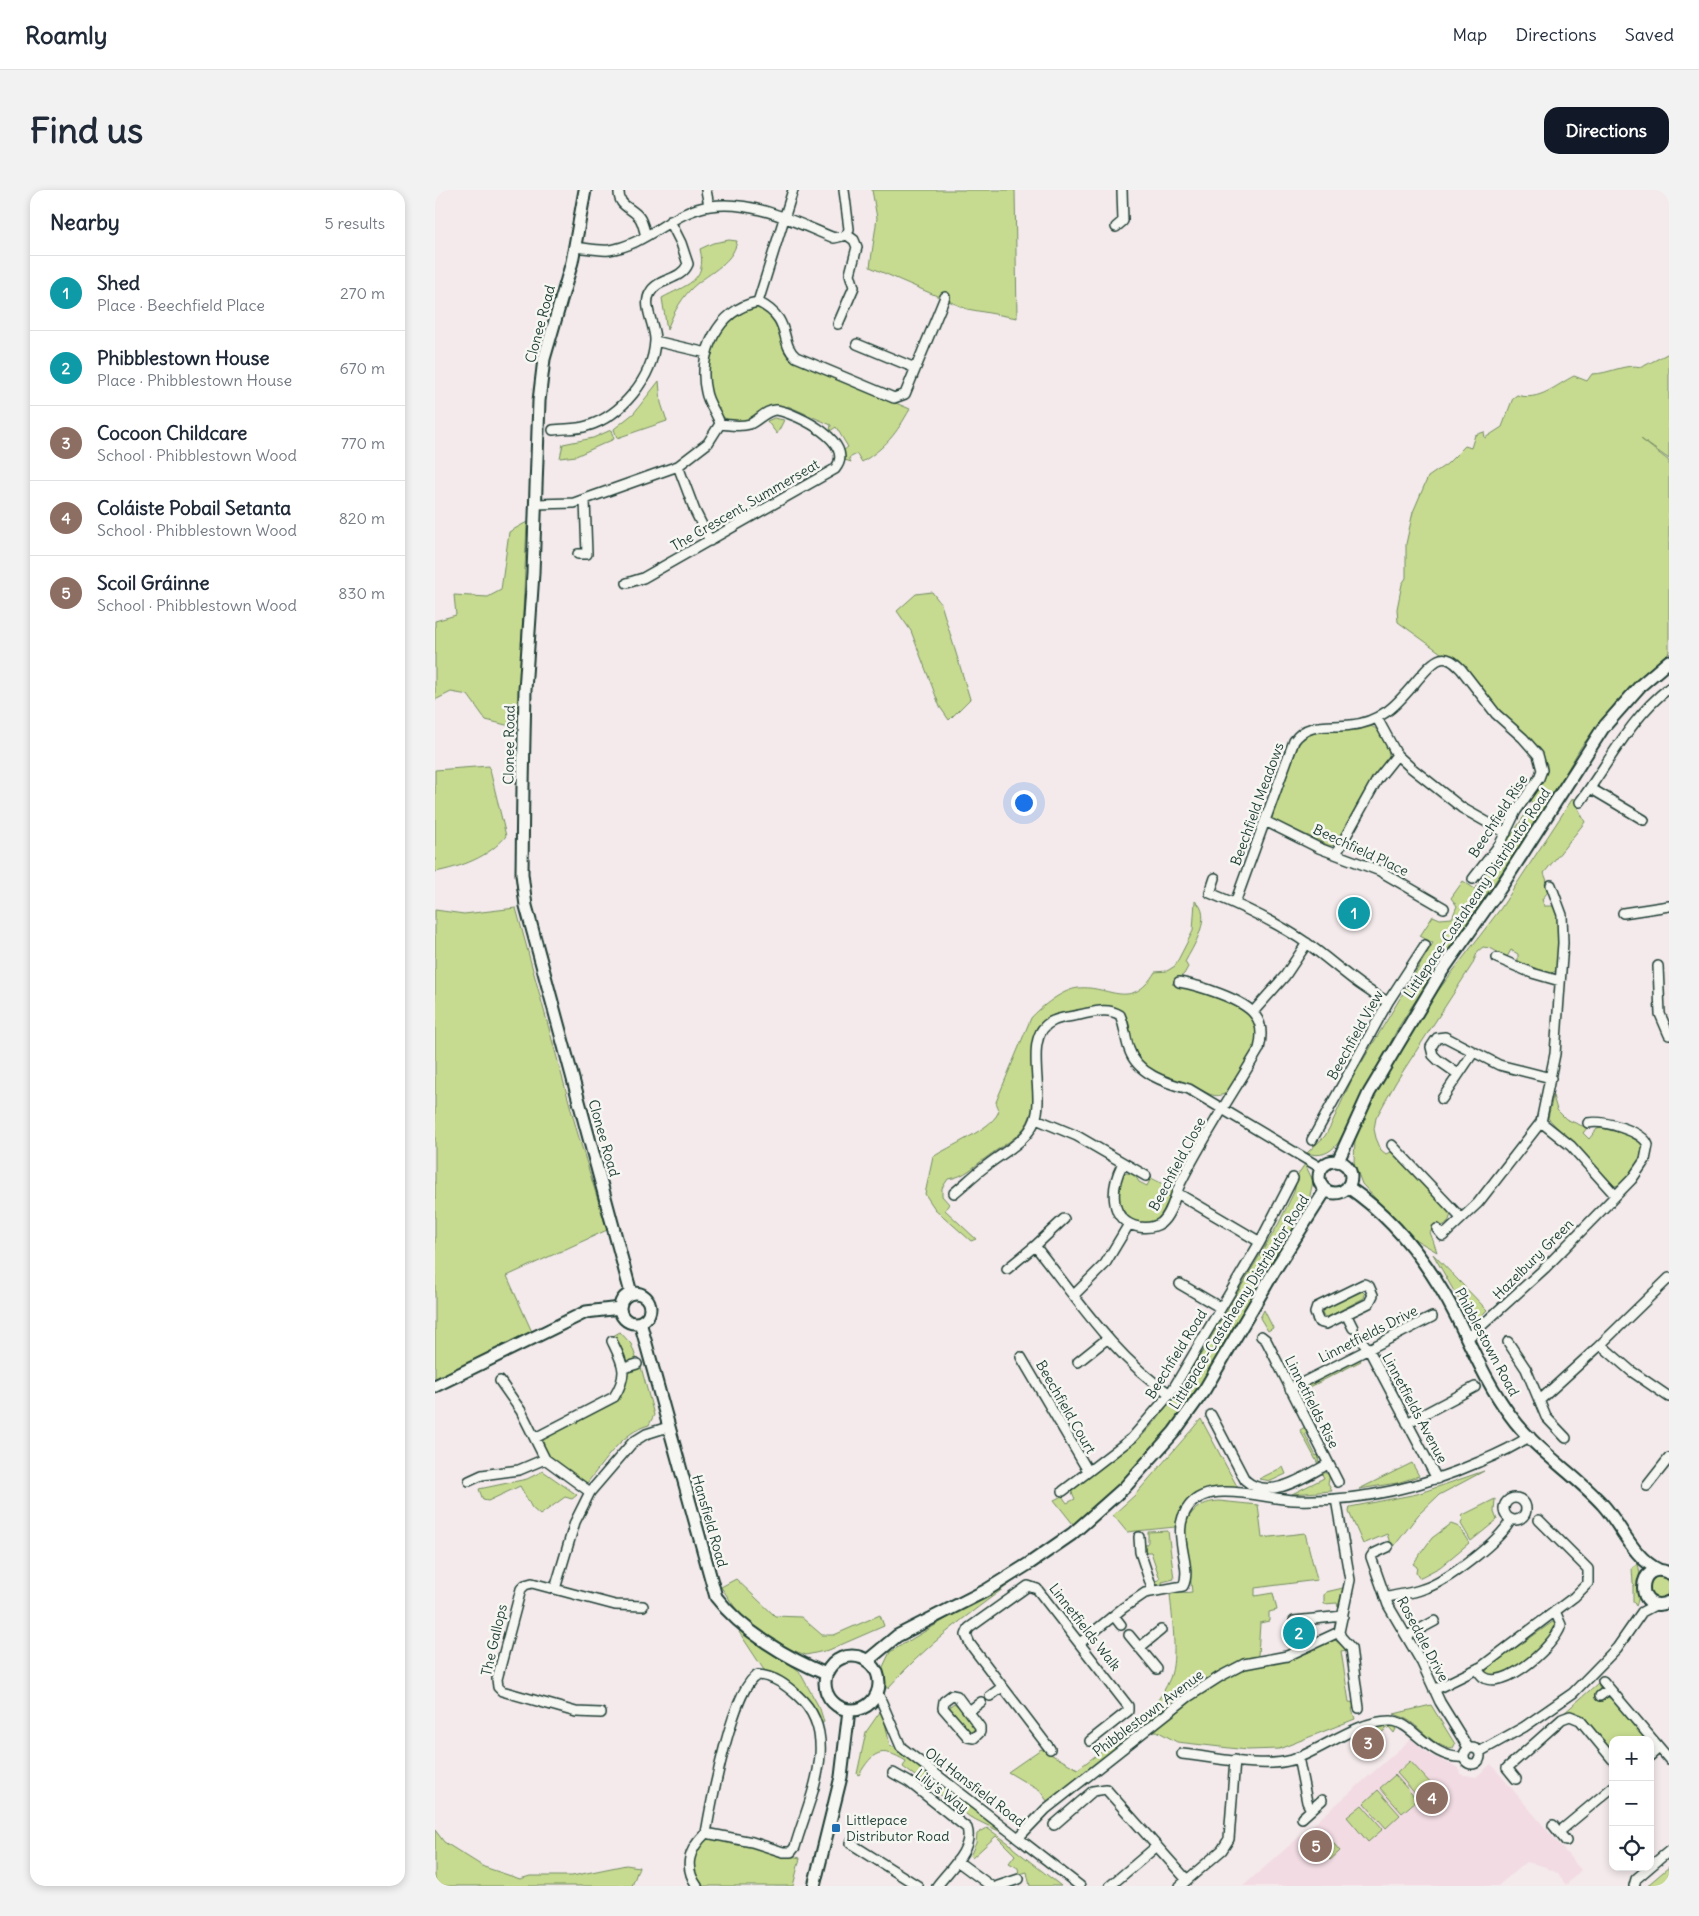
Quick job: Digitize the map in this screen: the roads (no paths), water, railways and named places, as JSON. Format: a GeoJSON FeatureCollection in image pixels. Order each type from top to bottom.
{"type":"FeatureCollection","features":[{"type":"Feature","properties":{"kind":"street","name":"Clonee Road"},"geometry":{"type":"LineString","coordinates":[[585,190],[575,247],[544,358],[539,401],[523,768],[522,874],[526,906],[631,1293]]}},
{"type":"Feature","properties":{"kind":"street"},"geometry":{"type":"LineString","coordinates":[[619,190],[619,201],[638,216],[646,236]]}},
{"type":"Feature","properties":{"kind":"street"},"geometry":{"type":"LineString","coordinates":[[706,190],[709,206]]}},
{"type":"Feature","properties":{"kind":"street"},"geometry":{"type":"LineString","coordinates":[[758,302],[793,190]]}},
{"type":"Feature","properties":{"kind":"street"},"geometry":{"type":"LineString","coordinates":[[844,190],[849,229],[847,235]]}},
{"type":"Feature","properties":{"kind":"street"},"geometry":{"type":"LineString","coordinates":[[1116,227],[1123,224],[1122,190]]}},
{"type":"Feature","properties":{"kind":"street"},"geometry":{"type":"LineString","coordinates":[[575,247],[609,250],[633,243],[670,221],[709,206],[744,206],[784,218],[834,238],[847,235],[854,240],[857,247],[850,274],[854,287],[838,324]]}},
{"type":"Feature","properties":{"kind":"street"},"geometry":{"type":"LineString","coordinates":[[553,430],[585,427],[606,418],[621,408],[641,382],[655,341],[649,306],[649,294],[653,288],[681,274],[688,264],[681,243],[670,221]]}},
{"type":"Feature","properties":{"kind":"street"},"geometry":{"type":"LineString","coordinates":[[758,302],[773,312],[782,323],[791,351],[796,357],[893,398],[905,394],[945,297]]}},
{"type":"Feature","properties":{"kind":"street"},"geometry":{"type":"LineString","coordinates":[[536,504],[585,500],[639,478],[678,466],[708,443],[720,424],[710,405],[706,391],[707,353],[722,321],[741,307],[758,302]]}},
{"type":"Feature","properties":{"kind":"street"},"geometry":{"type":"LineString","coordinates":[[655,341],[707,353]]}},
{"type":"Feature","properties":{"kind":"street"},"geometry":{"type":"LineString","coordinates":[[857,344],[915,368]]}},
{"type":"Feature","properties":{"kind":"street","name":"The Crescent, Summerseat"},"geometry":{"type":"LineString","coordinates":[[627,583],[643,578],[711,541],[835,469],[840,460],[839,453],[825,432],[779,411],[769,412],[749,424],[737,426],[720,424]]}},
{"type":"Feature","properties":{"kind":"street"},"geometry":{"type":"LineString","coordinates":[[678,466],[695,511],[711,541]]}},
{"type":"Feature","properties":{"kind":"street"},"geometry":{"type":"LineString","coordinates":[[578,554],[587,554],[585,500]]}},
{"type":"Feature","properties":{"kind":"street","name":"Beechfield Meadows"},"geometry":{"type":"LineString","coordinates":[[1235,903],[1294,740],[1299,733],[1310,728],[1349,726],[1377,718],[1402,700],[1437,660],[1443,659]]}},
{"type":"Feature","properties":{"kind":"street","name":"Beechfield Rise"},"geometry":{"type":"LineString","coordinates":[[1443,659],[1455,662],[1461,668],[1496,714],[1523,738],[1541,762],[1542,770],[1539,778],[1523,800],[1506,833],[1473,879]]}},
{"type":"Feature","properties":{"kind":"street","name":"Littlepace-Castaheany Distributor Road"},"geometry":{"type":"LineString","coordinates":[[1338,1161],[1369,1093],[1440,974],[1501,887],[1603,728],[1626,701],[1669,661]]}},
{"type":"Feature","properties":{"kind":"street"},"geometry":{"type":"LineString","coordinates":[[1580,802],[1625,734],[1643,713],[1669,688]]}},
{"type":"Feature","properties":{"kind":"street"},"geometry":{"type":"LineString","coordinates":[[1377,718],[1397,755],[1462,808],[1506,833]]}},
{"type":"Feature","properties":{"kind":"street"},"geometry":{"type":"LineString","coordinates":[[1336,854],[1377,780],[1397,755]]}},
{"type":"Feature","properties":{"kind":"street"},"geometry":{"type":"LineString","coordinates":[[1590,788],[1644,820]]}},
{"type":"Feature","properties":{"kind":"street","name":"Beechfield Place"},"geometry":{"type":"LineString","coordinates":[[1265,821],[1336,854],[1380,871],[1444,908]]}},
{"type":"Feature","properties":{"kind":"street"},"geometry":{"type":"LineString","coordinates":[[1215,878],[1210,893],[1258,914],[1307,943],[1358,985],[1388,1002]]}},
{"type":"Feature","properties":{"kind":"street"},"geometry":{"type":"LineString","coordinates":[[1437,1229],[1443,1236],[1478,1203],[1541,1122],[1551,1078],[1557,1035],[1563,922],[1561,909],[1551,885]]}},
{"type":"Feature","properties":{"kind":"street"},"geometry":{"type":"LineString","coordinates":[[1623,913],[1669,906]]}},
{"type":"Feature","properties":{"kind":"street"},"geometry":{"type":"LineString","coordinates":[[1179,982],[1190,980],[1253,1012],[1285,976],[1307,943]]}},
{"type":"Feature","properties":{"kind":"street","name":"Beechfield View"},"geometry":{"type":"LineString","coordinates":[[1312,1140],[1388,1002],[1425,945]]}},
{"type":"Feature","properties":{"kind":"street"},"geometry":{"type":"LineString","coordinates":[[1497,958],[1532,973],[1560,981]]}},
{"type":"Feature","properties":{"kind":"street"},"geometry":{"type":"LineString","coordinates":[[1658,966],[1660,1014],[1669,1035]]}},
{"type":"Feature","properties":{"kind":"street"},"geometry":{"type":"LineString","coordinates":[[954,1193],[986,1165],[1019,1142],[1036,1119],[1039,1099],[1036,1055],[1038,1036],[1047,1024],[1054,1020],[1102,1010],[1112,1011],[1120,1015],[1129,1050],[1133,1058],[1145,1070],[1166,1082],[1189,1089],[1321,1168]]}},
{"type":"Feature","properties":{"kind":"street","name":"Beechfield Close"},"geometry":{"type":"LineString","coordinates":[[1129,1224],[1145,1228],[1161,1223],[1168,1213],[1222,1109],[1259,1049],[1262,1037],[1261,1028],[1253,1012]]}},
{"type":"Feature","properties":{"kind":"street"},"geometry":{"type":"LineString","coordinates":[[1458,1074],[1433,1055],[1431,1047],[1434,1041],[1441,1036],[1499,1064],[1551,1078]]}},
{"type":"Feature","properties":{"kind":"street"},"geometry":{"type":"LineString","coordinates":[[1442,1099],[1473,1053]]}},
{"type":"Feature","properties":{"kind":"street","name":"Beechfield Close"},"geometry":{"type":"LineString","coordinates":[[1036,1119],[1077,1136],[1122,1165],[1146,1176]]}},
{"type":"Feature","properties":{"kind":"street"},"geometry":{"type":"LineString","coordinates":[[1541,1122],[1567,1142],[1615,1195]]}},
{"type":"Feature","properties":{"kind":"street","name":"Hazelbury Green"},"geometry":{"type":"LineString","coordinates":[[1467,1339],[1545,1268],[1639,1169],[1647,1155],[1647,1142],[1643,1137],[1623,1128],[1588,1123]]}},
{"type":"Feature","properties":{"kind":"street"},"geometry":{"type":"LineString","coordinates":[[1392,1146],[1461,1218]]}},
{"type":"Feature","properties":{"kind":"street"},"geometry":{"type":"LineString","coordinates":[[1338,1161],[1343,1163],[1350,1171],[1348,1186],[1335,1194],[1325,1191],[1319,1183],[1321,1168],[1329,1162],[1338,1161]]}},
{"type":"Feature","properties":{"kind":"street"},"geometry":{"type":"LineString","coordinates":[[1074,1295],[1105,1264],[1129,1224],[1118,1212],[1113,1192],[1114,1183],[1122,1165]]}},
{"type":"Feature","properties":{"kind":"street","name":"Beechfield Road"},"geometry":{"type":"LineString","coordinates":[[1063,1491],[1131,1438],[1170,1394],[1260,1242],[1293,1178]]}},
{"type":"Feature","properties":{"kind":"street","name":"Phibblestown Road"},"geometry":{"type":"LineString","coordinates":[[1348,1186],[1380,1212],[1414,1249],[1433,1274],[1492,1390],[1511,1417],[1604,1506],[1641,1556],[1664,1571]]}},
{"type":"Feature","properties":{"kind":"street","name":"Littlepace-Castaheany Distributor Road"},"geometry":{"type":"LineString","coordinates":[[867,1660],[897,1636],[985,1591],[1030,1563],[1072,1534],[1125,1486],[1174,1432],[1205,1388],[1276,1268],[1325,1191]]}},
{"type":"Feature","properties":{"kind":"street"},"geometry":{"type":"LineString","coordinates":[[1177,1193],[1260,1242]]}},
{"type":"Feature","properties":{"kind":"street"},"geometry":{"type":"LineString","coordinates":[[1007,1269],[1064,1219]]}},
{"type":"Feature","properties":{"kind":"street"},"geometry":{"type":"LineString","coordinates":[[1035,1246],[1108,1338],[1143,1374],[1170,1394]]}},
{"type":"Feature","properties":{"kind":"street"},"geometry":{"type":"LineString","coordinates":[[1540,1400],[1601,1345],[1669,1279]]}},
{"type":"Feature","properties":{"kind":"street","name":"Beechfield Road"},"geometry":{"type":"LineString","coordinates":[[1181,1284],[1221,1308]]}},
{"type":"Feature","properties":{"kind":"street"},"geometry":{"type":"LineString","coordinates":[[1361,1285],[1369,1286],[1373,1295],[1371,1300],[1346,1314],[1324,1324],[1319,1322],[1315,1310],[1317,1306],[1361,1285]]}},
{"type":"Feature","properties":{"kind":"street"},"geometry":{"type":"LineString","coordinates":[[631,1293],[640,1293],[650,1301],[650,1314],[640,1322],[627,1321],[621,1314],[620,1308],[624,1298],[631,1293]]}},
{"type":"Feature","properties":{"kind":"street"},"geometry":{"type":"LineString","coordinates":[[435,1386],[586,1312],[620,1308]]}},
{"type":"Feature","properties":{"kind":"street"},"geometry":{"type":"LineString","coordinates":[[1346,1314],[1353,1328]]}},
{"type":"Feature","properties":{"kind":"street","name":"Linnetfields Drive"},"geometry":{"type":"LineString","coordinates":[[1291,1389],[1432,1317]]}},
{"type":"Feature","properties":{"kind":"street","name":"Hansfield Road"},"geometry":{"type":"LineString","coordinates":[[640,1322],[717,1597],[724,1606],[750,1629],[811,1668],[827,1674]]}},
{"type":"Feature","properties":{"kind":"street","name":"Linnetfields Rise"},"geometry":{"type":"LineString","coordinates":[[1261,1336],[1266,1340],[1338,1482]]}},
{"type":"Feature","properties":{"kind":"street"},"geometry":{"type":"LineString","coordinates":[[1078,1362],[1108,1338]]}},
{"type":"Feature","properties":{"kind":"street","name":"Linnetfields Avenue"},"geometry":{"type":"LineString","coordinates":[[1359,1338],[1369,1350],[1437,1479]]}},
{"type":"Feature","properties":{"kind":"street"},"geometry":{"type":"LineString","coordinates":[[535,1438],[614,1397],[621,1387],[625,1368],[612,1341]]}},
{"type":"Feature","properties":{"kind":"street"},"geometry":{"type":"LineString","coordinates":[[1508,1342],[1521,1359],[1548,1421],[1566,1438]]}},
{"type":"Feature","properties":{"kind":"street"},"geometry":{"type":"LineString","coordinates":[[1601,1345],[1634,1374],[1669,1398]]}},
{"type":"Feature","properties":{"kind":"street","name":"Beechfield Court"},"geometry":{"type":"LineString","coordinates":[[1021,1357],[1087,1471]]}},
{"type":"Feature","properties":{"kind":"street"},"geometry":{"type":"LineString","coordinates":[[625,1368],[637,1364]]}},
{"type":"Feature","properties":{"kind":"street"},"geometry":{"type":"LineString","coordinates":[[500,1381],[521,1411],[545,1459],[590,1492]]}},
{"type":"Feature","properties":{"kind":"street"},"geometry":{"type":"LineString","coordinates":[[1407,1423],[1475,1387]]}},
{"type":"Feature","properties":{"kind":"street"},"geometry":{"type":"LineString","coordinates":[[1211,1414],[1243,1477],[1252,1485],[1281,1487],[1328,1464]]}},
{"type":"Feature","properties":{"kind":"street"},"geometry":{"type":"LineString","coordinates":[[555,1589],[575,1522],[590,1492],[633,1442],[646,1434],[668,1427]]}},
{"type":"Feature","properties":{"kind":"street"},"geometry":{"type":"LineString","coordinates":[[1080,1644],[1134,1600],[1153,1591],[1169,1590],[1183,1586],[1185,1583],[1181,1543],[1182,1517],[1189,1505],[1198,1497],[1227,1491],[1281,1499],[1336,1500],[1405,1490],[1507,1450],[1530,1436]]}},
{"type":"Feature","properties":{"kind":"street"},"geometry":{"type":"LineString","coordinates":[[469,1480],[482,1475],[519,1470],[545,1459]]}},
{"type":"Feature","properties":{"kind":"street"},"geometry":{"type":"LineString","coordinates":[[1647,1486],[1668,1463]]}},
{"type":"Feature","properties":{"kind":"street"},"geometry":{"type":"LineString","coordinates":[[1336,1500],[1350,1580],[1339,1632],[1351,1648],[1360,1701],[1359,1708]]}},
{"type":"Feature","properties":{"kind":"street"},"geometry":{"type":"LineString","coordinates":[[1385,1598],[1422,1590],[1438,1583],[1495,1540],[1511,1519]]}},
{"type":"Feature","properties":{"kind":"street"},"geometry":{"type":"LineString","coordinates":[[1434,1690],[1478,1670],[1588,1583],[1589,1572],[1539,1520]]}},
{"type":"Feature","properties":{"kind":"street"},"geometry":{"type":"LineString","coordinates":[[1139,1537],[1140,1552],[1153,1591]]}},
{"type":"Feature","properties":{"kind":"street","name":"Rosedale Drive"},"geometry":{"type":"LineString","coordinates":[[1388,1547],[1373,1554],[1371,1557],[1385,1598],[1407,1636],[1434,1690],[1469,1749]]}},
{"type":"Feature","properties":{"kind":"street","name":"Phibblestown Road"},"geometry":{"type":"LineString","coordinates":[[1641,1556],[1643,1585]]}},
{"type":"Feature","properties":{"kind":"street"},"geometry":{"type":"LineString","coordinates":[[1479,1752],[1541,1716],[1573,1693],[1617,1648],[1642,1612],[1643,1585],[1650,1573],[1664,1571]]}},
{"type":"Feature","properties":{"kind":"street","name":"The Gallops"},"geometry":{"type":"LineString","coordinates":[[601,1714],[568,1710],[502,1691],[498,1687],[497,1679],[521,1589],[525,1585],[532,1583],[615,1606],[643,1606]]}},
{"type":"Feature","properties":{"kind":"street"},"geometry":{"type":"LineString","coordinates":[[1643,1585],[1648,1600],[1665,1605]]}},
{"type":"Feature","properties":{"kind":"street","name":"Linnetfields Walk"},"geometry":{"type":"LineString","coordinates":[[1050,1750],[970,1644],[966,1635],[969,1628],[1023,1588],[1032,1586],[1037,1589],[1128,1706],[1128,1711],[1123,1716],[1090,1741]]}},
{"type":"Feature","properties":{"kind":"street"},"geometry":{"type":"LineString","coordinates":[[1642,1612],[1665,1605]]}},
{"type":"Feature","properties":{"kind":"street"},"geometry":{"type":"LineString","coordinates":[[1478,1670],[1484,1679],[1496,1681],[1516,1671],[1545,1650],[1554,1639],[1561,1625],[1555,1611]]}},
{"type":"Feature","properties":{"kind":"street"},"geometry":{"type":"LineString","coordinates":[[1114,1616],[1121,1625]]}},
{"type":"Feature","properties":{"kind":"street"},"geometry":{"type":"LineString","coordinates":[[1294,1621],[1343,1616]]}},
{"type":"Feature","properties":{"kind":"street"},"geometry":{"type":"LineString","coordinates":[[1407,1636],[1435,1621]]}},
{"type":"Feature","properties":{"kind":"street"},"geometry":{"type":"LineString","coordinates":[[1139,1648],[1161,1630]]}},
{"type":"Feature","properties":{"kind":"street","name":"Phibblestown Avenue"},"geometry":{"type":"LineString","coordinates":[[1019,1837],[1046,1809],[1188,1697],[1244,1664],[1283,1657],[1339,1632]]}},
{"type":"Feature","properties":{"kind":"street"},"geometry":{"type":"LineString","coordinates":[[1129,1635],[1157,1669]]}},
{"type":"Feature","properties":{"kind":"street"},"geometry":{"type":"LineString","coordinates":[[843,1657],[859,1657],[867,1660],[877,1674],[877,1692],[869,1703],[863,1707],[849,1710],[834,1703],[829,1697],[826,1690],[827,1674],[830,1667],[843,1657]]}},
{"type":"Feature","properties":{"kind":"street"},"geometry":{"type":"LineString","coordinates":[[697,1886],[688,1866],[689,1858],[697,1841],[706,1833],[725,1746],[743,1691],[752,1677],[758,1675],[780,1681],[801,1698],[817,1723],[822,1751],[795,1847],[791,1852],[783,1852],[752,1842],[706,1833]]}},
{"type":"Feature","properties":{"kind":"street"},"geometry":{"type":"LineString","coordinates":[[1600,1696],[1606,1685],[1669,1758]]}},
{"type":"Feature","properties":{"kind":"street"},"geometry":{"type":"LineString","coordinates":[[990,1696],[1002,1687]]}},
{"type":"Feature","properties":{"kind":"street","name":"Old Hansfield Road"},"geometry":{"type":"LineString","coordinates":[[877,1692],[901,1747],[1080,1886]]}},
{"type":"Feature","properties":{"kind":"street"},"geometry":{"type":"LineString","coordinates":[[954,1695],[969,1711],[981,1729],[971,1738],[949,1715],[943,1704],[954,1695]]}},
{"type":"Feature","properties":{"kind":"street"},"geometry":{"type":"LineString","coordinates":[[969,1711],[981,1702]]}},
{"type":"Feature","properties":{"kind":"street"},"geometry":{"type":"LineString","coordinates":[[814,1886],[841,1777],[849,1710]]}},
{"type":"Feature","properties":{"kind":"street"},"geometry":{"type":"LineString","coordinates":[[1516,1779],[1507,1768],[1562,1719],[1570,1716],[1580,1720],[1609,1755]]}},
{"type":"Feature","properties":{"kind":"street"},"geometry":{"type":"LineString","coordinates":[[1182,1754],[1275,1763],[1298,1757],[1360,1729],[1393,1721],[1405,1726],[1435,1750],[1457,1758],[1464,1758]]}},
{"type":"Feature","properties":{"kind":"street"},"geometry":{"type":"LineString","coordinates":[[1654,1752],[1659,1748]]}},
{"type":"Feature","properties":{"kind":"street"},"geometry":{"type":"LineString","coordinates":[[1469,1749],[1476,1749],[1479,1752],[1480,1757],[1476,1764],[1468,1763],[1464,1758],[1465,1752],[1469,1749]]}},
{"type":"Feature","properties":{"kind":"street"},"geometry":{"type":"LineString","coordinates":[[1298,1757],[1307,1802],[1311,1810]]}},
{"type":"Feature","properties":{"kind":"street"},"geometry":{"type":"LineString","coordinates":[[1054,1825],[1093,1791],[1103,1788],[1129,1813],[1157,1846],[1183,1883],[1222,1850],[1229,1838],[1235,1760]]}},
{"type":"Feature","properties":{"kind":"street","name":"Lily's Way"},"geometry":{"type":"LineString","coordinates":[[893,1773],[909,1782],[967,1828],[965,1849],[937,1886]]}},
{"type":"Feature","properties":{"kind":"street"},"geometry":{"type":"LineString","coordinates":[[1565,1841],[1556,1829],[1609,1790]]}},
{"type":"Feature","properties":{"kind":"street"},"geometry":{"type":"LineString","coordinates":[[1302,1818],[1322,1800]]}},
{"type":"Feature","properties":{"kind":"street"},"geometry":{"type":"LineString","coordinates":[[850,1843],[918,1886]]}},
{"type":"Feature","properties":{"kind":"street"},"geometry":{"type":"LineString","coordinates":[[1110,1886],[1157,1846]]}},
{"type":"Feature","properties":{"kind":"street"},"geometry":{"type":"LineString","coordinates":[[1654,1864],[1669,1851]]}},
{"type":"Feature","properties":{"kind":"street"},"geometry":{"type":"LineString","coordinates":[[957,1860],[991,1886]]}},
{"type":"Feature","properties":{"kind":"street"},"geometry":{"type":"LineString","coordinates":[[1634,1886],[1636,1879],[1645,1871]]}},
{"type":"Feature","properties":{"kind":"street"},"geometry":{"type":"LineString","coordinates":[[998,1886],[1019,1879]]}},
{"type":"Feature","properties":{"kind":"place","name":"Shed"},"geometry":{"type":"Point","coordinates":[1354,913]}},
{"type":"Feature","properties":{"kind":"place","name":"Phibblestown House"},"geometry":{"type":"Point","coordinates":[1299,1633]}},
{"type":"Feature","properties":{"kind":"place","name":"Cocoon Childcare"},"geometry":{"type":"Point","coordinates":[1368,1743]}},
{"type":"Feature","properties":{"kind":"place","name":"Coláiste Pobail Setanta"},"geometry":{"type":"Point","coordinates":[1432,1798]}},
{"type":"Feature","properties":{"kind":"place","name":"Littlepace Distributor Road"},"geometry":{"type":"Point","coordinates":[836,1828]}},
{"type":"Feature","properties":{"kind":"place","name":"Scoil Gráinne"},"geometry":{"type":"Point","coordinates":[1316,1846]}}]}
